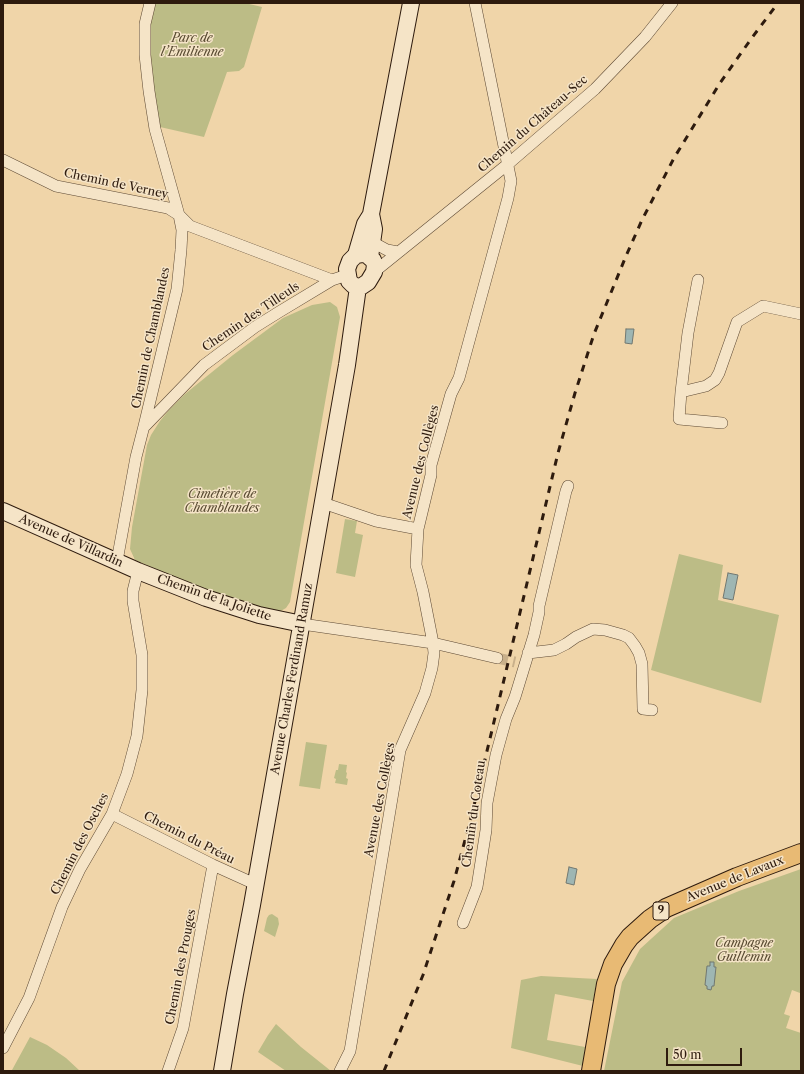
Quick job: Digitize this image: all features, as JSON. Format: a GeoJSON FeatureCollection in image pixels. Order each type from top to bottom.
{"type":"FeatureCollection","features":[{"type":"Feature","properties":{"kind":"main road","name":"Avenue de Lavaux"},"geometry":{"type":"LineString","coordinates":[[591,1071],[606,984],[613,964],[624,944],[630,937],[650,919],[666,908],[737,877],[801,853]]}},
{"type":"Feature","properties":{"kind":"street","name":"Chemin de Chamblandes"},"geometry":{"type":"LineString","coordinates":[[117,561],[136,457],[177,289],[181,250],[182,230],[180,215],[155,129],[149,91],[145,55],[145,24],[150,3]]}},
{"type":"Feature","properties":{"kind":"street"},"geometry":{"type":"LineString","coordinates":[[346,281],[362,286],[368,282],[365,224],[371,214],[411,3]]}},
{"type":"Feature","properties":{"kind":"street","name":"Avenue des Collèges"},"geometry":{"type":"LineString","coordinates":[[340,1071],[350,1050],[400,750],[425,693],[432,668],[434,653],[433,643],[424,592],[416,565],[418,529],[431,474],[431,465],[451,394],[459,378],[508,198],[511,181],[476,3]]}},
{"type":"Feature","properties":{"kind":"street","name":"Chemin du Château-Sec"},"geometry":{"type":"LineString","coordinates":[[368,261],[387,262],[508,164],[595,89],[645,37],[672,3]]}},
{"type":"Feature","properties":{"kind":"street","name":"Chemin de Verney"},"geometry":{"type":"LineString","coordinates":[[3,160],[56,186],[168,208],[180,215],[190,226],[346,281]]}},
{"type":"Feature","properties":{"kind":"street"},"geometry":{"type":"LineString","coordinates":[[368,261],[374,229],[371,214]]}},
{"type":"Feature","properties":{"kind":"street"},"geometry":{"type":"LineString","coordinates":[[373,238],[376,244],[388,250],[398,252]]}},
{"type":"Feature","properties":{"kind":"street","name":"Avenue Charles Ferdinand Ramuz"},"geometry":{"type":"LineString","coordinates":[[222,1071],[347,365],[347,269],[350,261],[368,261]]}},
{"type":"Feature","properties":{"kind":"street"},"geometry":{"type":"LineString","coordinates":[[698,280],[688,333],[679,419],[722,423]]}},
{"type":"Feature","properties":{"kind":"street","name":"Chemin des Tilleuls"},"geometry":{"type":"LineString","coordinates":[[144,426],[204,365],[255,327],[346,281]]}},
{"type":"Feature","properties":{"kind":"street"},"geometry":{"type":"LineString","coordinates":[[681,392],[706,386],[715,380],[719,373],[737,322],[763,306],[801,314]]}},
{"type":"Feature","properties":{"kind":"street","name":"Chemin du Coteau"},"geometry":{"type":"LineString","coordinates":[[463,923],[477,887],[486,830],[487,803],[496,755],[506,719],[515,697],[520,663],[528,653],[534,635],[540,612],[539,606],[546,573],[568,486]]}},
{"type":"Feature","properties":{"kind":"street"},"geometry":{"type":"LineString","coordinates":[[323,503],[376,521],[418,529]]}},
{"type":"Feature","properties":{"kind":"street","name":"Avenue de Villardin"},"geometry":{"type":"LineString","coordinates":[[3,511],[138,571]]}},
{"type":"Feature","properties":{"kind":"street","name":"Chemin de la Joliette"},"geometry":{"type":"LineString","coordinates":[[138,571],[206,598],[274,619],[433,643]]}},
{"type":"Feature","properties":{"kind":"street","name":"Chemin des Osches"},"geometry":{"type":"LineString","coordinates":[[3,1048],[29,998],[65,900],[80,869],[112,814],[127,774],[137,736],[142,700],[142,655],[133,600],[133,590],[138,571]]}},
{"type":"Feature","properties":{"kind":"street"},"geometry":{"type":"LineString","coordinates":[[528,653],[554,650],[593,629],[622,634],[635,646],[642,664],[643,709],[652,710]]}},
{"type":"Feature","properties":{"kind":"street"},"geometry":{"type":"LineString","coordinates":[[433,643],[497,658]]}},
{"type":"Feature","properties":{"kind":"street","name":"Chemin du Préau"},"geometry":{"type":"LineString","coordinates":[[112,814],[213,865],[255,884]]}},
{"type":"Feature","properties":{"kind":"street","name":"Chemin des Prouges"},"geometry":{"type":"LineString","coordinates":[[168,1071],[183,1028],[213,865]]}},
{"type":"Feature","properties":{"kind":"green space","name":"Parc de l’Emilienne"},"geometry":{"type":"Polygon","coordinates":[[[155,3],[245,3],[262,7],[244,67],[239,71],[227,72],[204,137],[160,127],[149,56],[150,26],[155,3]]]}},
{"type":"Feature","properties":{"kind":"green space","name":"Cimetière de Chamblandes"},"geometry":{"type":"Polygon","coordinates":[[[330,302],[337,307],[340,317],[290,602],[286,608],[279,612],[271,612],[211,593],[135,560],[130,549],[132,527],[147,445],[151,435],[160,421],[185,394],[233,355],[283,318],[312,305],[330,302]]]}},
{"type":"Feature","properties":{"kind":"green space"},"geometry":{"type":"Polygon","coordinates":[[[345,519],[357,521],[355,533],[363,535],[355,577],[336,573],[345,519]]]}},
{"type":"Feature","properties":{"kind":"green space"},"geometry":{"type":"Polygon","coordinates":[[[679,554],[723,565],[718,600],[779,615],[761,703],[651,670],[679,554]]]}},
{"type":"Feature","properties":{"kind":"green space"},"geometry":{"type":"Polygon","coordinates":[[[306,742],[327,745],[320,789],[299,786],[306,742]]]}},
{"type":"Feature","properties":{"kind":"green space"},"geometry":{"type":"Polygon","coordinates":[[[339,764],[347,765],[347,785],[335,783],[336,779],[334,778],[339,764]]]}},
{"type":"Feature","properties":{"kind":"green space","name":"Campagne Guillemin"},"geometry":{"type":"Polygon","coordinates":[[[801,869],[801,988],[800,993],[792,990],[784,1014],[790,1016],[786,1028],[801,1033],[801,1071],[604,1071],[622,982],[640,949],[674,918],[739,891],[801,869]]]}},
{"type":"Feature","properties":{"kind":"green space"},"geometry":{"type":"Polygon","coordinates":[[[272,914],[278,918],[279,924],[275,937],[264,931],[267,918],[272,914]]]}},
{"type":"Feature","properties":{"kind":"green space"},"geometry":{"type":"Polygon","coordinates":[[[541,976],[597,979],[593,1001],[555,994],[547,1040],[585,1047],[583,1066],[511,1048],[521,980],[541,976]]]}},
{"type":"Feature","properties":{"kind":"green space"},"geometry":{"type":"Polygon","coordinates":[[[276,1024],[301,1047],[331,1071],[286,1071],[258,1052],[276,1024]]]}},
{"type":"Feature","properties":{"kind":"green space"},"geometry":{"type":"Polygon","coordinates":[[[30,1037],[47,1045],[66,1058],[80,1071],[12,1070],[30,1037]]]}},
{"type":"Feature","properties":{"kind":"water"},"geometry":{"type":"Polygon","coordinates":[[[626,329],[634,329],[632,344],[625,343],[626,329]]]}},
{"type":"Feature","properties":{"kind":"water"},"geometry":{"type":"Polygon","coordinates":[[[728,573],[738,575],[733,600],[723,598],[728,573]]]}},
{"type":"Feature","properties":{"kind":"water"},"geometry":{"type":"Polygon","coordinates":[[[569,867],[577,869],[574,885],[566,883],[569,867]]]}},
{"type":"Feature","properties":{"kind":"water"},"geometry":{"type":"Polygon","coordinates":[[[710,962],[714,962],[714,967],[716,967],[714,986],[712,986],[711,990],[707,989],[707,986],[705,985],[707,966],[710,966],[710,962]]]}},
{"type":"Feature","properties":{"kind":"tunnel"},"geometry":{"type":"LineString","coordinates":[[497,658],[515,662]]}},
{"type":"Feature","properties":{"kind":"railway"},"geometry":{"type":"LineString","coordinates":[[384,1071],[423,975],[454,881],[472,814],[558,453],[594,334],[642,220],[674,158],[720,83],[778,3]]}}]}
